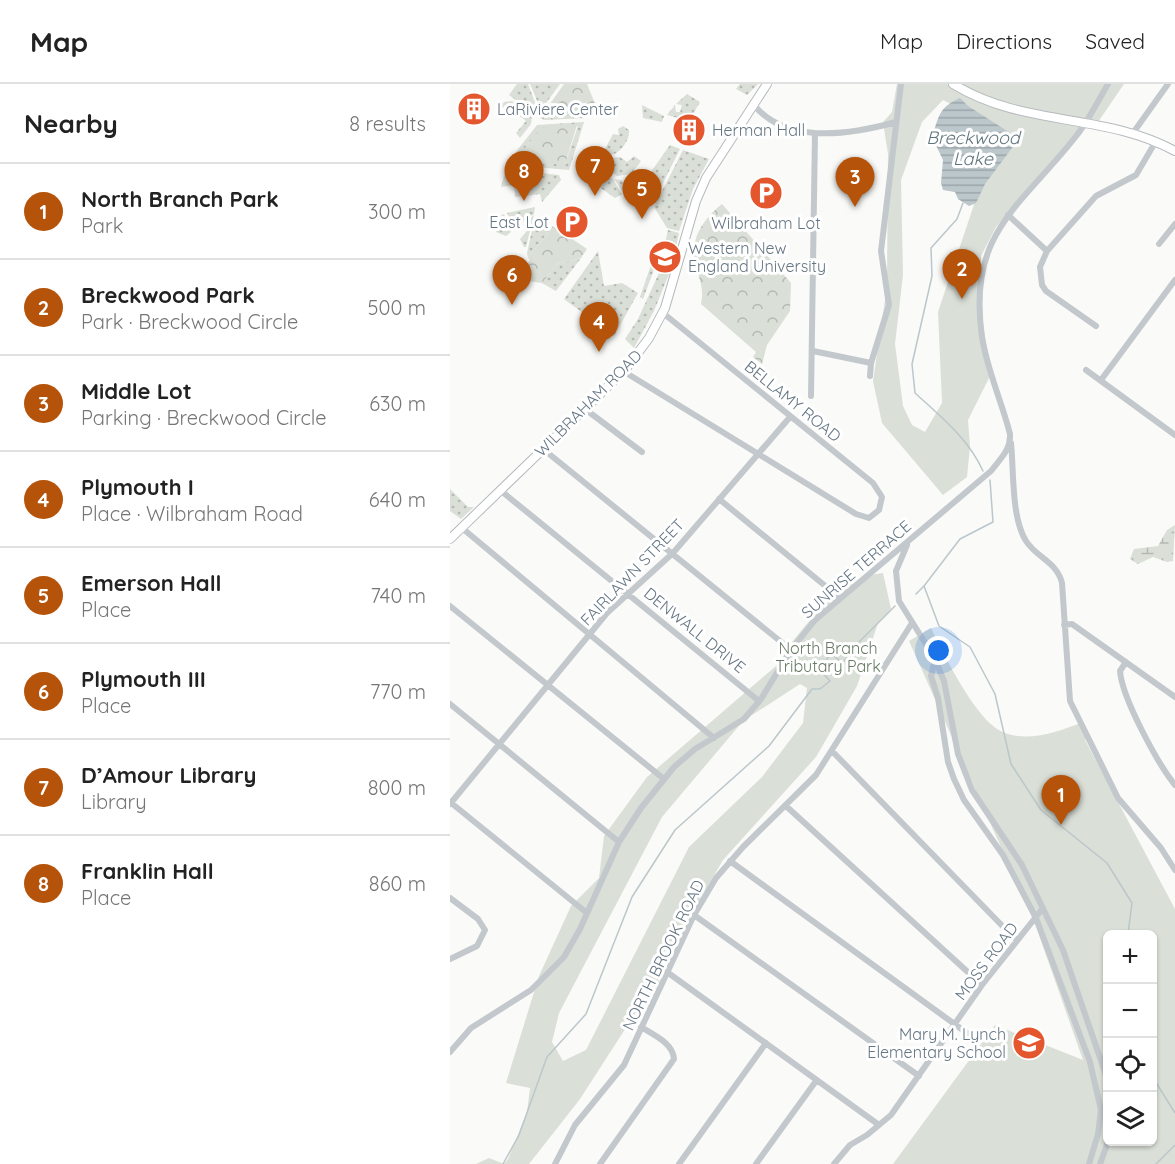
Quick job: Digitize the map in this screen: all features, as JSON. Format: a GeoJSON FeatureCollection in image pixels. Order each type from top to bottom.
{"type":"FeatureCollection","features":[{"type":"Feature","properties":{"kind":"main road","name":"WILBRAHAM ROAD"},"geometry":{"type":"LineString","coordinates":[[450,539],[623,371],[649,338],[663,313],[700,191],[767,84]]}},
{"type":"Feature","properties":{"kind":"main road"},"geometry":{"type":"LineString","coordinates":[[953,84],[980,99],[1014,111],[1041,118],[1086,123],[1133,133],[1175,151]]}},
{"type":"Feature","properties":{"kind":"street"},"geometry":{"type":"LineString","coordinates":[[870,376],[871,363],[889,306],[880,253],[901,84]]}},
{"type":"Feature","properties":{"kind":"street"},"geometry":{"type":"LineString","coordinates":[[1108,84],[1086,123],[1008,215],[992,239],[984,260],[981,313],[984,347],[1011,438],[1020,529],[1032,548],[1059,573],[1062,583],[1068,691],[1074,711],[1118,798],[1167,856],[1175,870]]}},
{"type":"Feature","properties":{"kind":"street"},"geometry":{"type":"LineString","coordinates":[[1133,133],[1168,84]]}},
{"type":"Feature","properties":{"kind":"street"},"geometry":{"type":"LineString","coordinates":[[754,105],[780,123],[815,133],[851,133],[896,122]]}},
{"type":"Feature","properties":{"kind":"street"},"geometry":{"type":"LineString","coordinates":[[811,396],[815,133]]}},
{"type":"Feature","properties":{"kind":"street"},"geometry":{"type":"LineString","coordinates":[[1096,326],[1046,291],[1042,285],[1040,267],[1047,251],[1096,196],[1136,175],[1156,141]]}},
{"type":"Feature","properties":{"kind":"street"},"geometry":{"type":"LineString","coordinates":[[1008,215],[1047,251]]}},
{"type":"Feature","properties":{"kind":"street"},"geometry":{"type":"LineString","coordinates":[[1159,244],[1175,224]]}},
{"type":"Feature","properties":{"kind":"street"},"geometry":{"type":"LineString","coordinates":[[1101,380],[1175,280]]}},
{"type":"Feature","properties":{"kind":"street","name":"BELLAMY ROAD"},"geometry":{"type":"LineString","coordinates":[[663,313],[878,488],[882,497],[882,506],[870,518],[856,514],[757,453]]}},
{"type":"Feature","properties":{"kind":"street"},"geometry":{"type":"LineString","coordinates":[[813,351],[871,363]]}},
{"type":"Feature","properties":{"kind":"street"},"geometry":{"type":"LineString","coordinates":[[1086,369],[1175,435]]}},
{"type":"Feature","properties":{"kind":"street"},"geometry":{"type":"LineString","coordinates":[[623,371],[757,453]]}},
{"type":"Feature","properties":{"kind":"street"},"geometry":{"type":"LineString","coordinates":[[585,409],[642,452]]}},
{"type":"Feature","properties":{"kind":"street","name":"FAIRLAWN STREET"},"geometry":{"type":"LineString","coordinates":[[450,803],[590,634],[628,592],[672,554],[790,417]]}},
{"type":"Feature","properties":{"kind":"street"},"geometry":{"type":"LineString","coordinates":[[991,471],[1008,449],[1011,438]]}},
{"type":"Feature","properties":{"kind":"street"},"geometry":{"type":"LineString","coordinates":[[543,449],[791,650]]}},
{"type":"Feature","properties":{"kind":"street"},"geometry":{"type":"LineString","coordinates":[[991,471],[1000,464],[1013,462]]}},
{"type":"Feature","properties":{"kind":"street","name":"SUNRISE TERRACE"},"geometry":{"type":"LineString","coordinates":[[450,1052],[478,1022],[524,995],[549,975],[573,944],[619,842],[664,778],[689,753],[744,719],[759,701],[791,650],[816,620],[991,471]]}},
{"type":"Feature","properties":{"kind":"street","name":"DENWALL DRIVE"},"geometry":{"type":"LineString","coordinates":[[500,490],[759,701]]}},
{"type":"Feature","properties":{"kind":"street"},"geometry":{"type":"LineString","coordinates":[[719,499],[840,598]]}},
{"type":"Feature","properties":{"kind":"street"},"geometry":{"type":"LineString","coordinates":[[462,528],[714,738]]}},
{"type":"Feature","properties":{"kind":"street"},"geometry":{"type":"LineString","coordinates":[[913,538],[902,553],[897,569],[898,597],[935,659],[948,690],[958,754],[968,783],[984,811],[1016,854],[1043,908],[1072,973],[1103,1069]]}},
{"type":"Feature","properties":{"kind":"street"},"geometry":{"type":"LineString","coordinates":[[883,562],[897,569]]}},
{"type":"Feature","properties":{"kind":"street"},"geometry":{"type":"LineString","coordinates":[[450,606],[664,778]]}},
{"type":"Feature","properties":{"kind":"street","name":"NORTH BROOK ROAD"},"geometry":{"type":"LineString","coordinates":[[555,1164],[575,1125],[619,1073],[694,915],[730,861],[813,779],[912,623]]}},
{"type":"Feature","properties":{"kind":"street"},"geometry":{"type":"LineString","coordinates":[[1064,624],[1072,624],[1175,697]]}},
{"type":"Feature","properties":{"kind":"street"},"geometry":{"type":"LineString","coordinates":[[935,659],[931,676],[938,698],[948,762],[954,779],[964,800],[1003,855],[1036,918],[1073,1013],[1097,1089],[1101,1110],[1098,1134],[1089,1164]]}},
{"type":"Feature","properties":{"kind":"street"},"geometry":{"type":"LineString","coordinates":[[1126,662],[1120,672],[1125,690],[1156,755],[1175,785]]}},
{"type":"Feature","properties":{"kind":"street"},"geometry":{"type":"LineString","coordinates":[[450,705],[619,842]]}},
{"type":"Feature","properties":{"kind":"street"},"geometry":{"type":"LineString","coordinates":[[832,752],[1017,941]]}},
{"type":"Feature","properties":{"kind":"street"},"geometry":{"type":"LineString","coordinates":[[450,803],[587,913]]}},
{"type":"Feature","properties":{"kind":"street"},"geometry":{"type":"LineString","coordinates":[[786,806],[982,985]]}},
{"type":"Feature","properties":{"kind":"street"},"geometry":{"type":"LineString","coordinates":[[730,861],[971,1036]]}},
{"type":"Feature","properties":{"kind":"street"},"geometry":{"type":"LineString","coordinates":[[450,898],[483,925],[484,935],[479,944],[450,959]]}},
{"type":"Feature","properties":{"kind":"street","name":"MOSS ROAD"},"geometry":{"type":"LineString","coordinates":[[834,1164],[850,1144],[891,1115],[982,985],[1043,908]]}},
{"type":"Feature","properties":{"kind":"street"},"geometry":{"type":"LineString","coordinates":[[694,915],[919,1076]]}},
{"type":"Feature","properties":{"kind":"street"},"geometry":{"type":"LineString","coordinates":[[667,972],[879,1125]]}},
{"type":"Feature","properties":{"kind":"street"},"geometry":{"type":"LineString","coordinates":[[610,1164],[601,1161],[674,1059],[674,1052],[667,1045],[641,1027]]}},
{"type":"Feature","properties":{"kind":"street"},"geometry":{"type":"LineString","coordinates":[[679,1164],[766,1043]]}},
{"type":"Feature","properties":{"kind":"street"},"geometry":{"type":"LineString","coordinates":[[756,1164],[816,1081]]}},
{"type":"Feature","properties":{"kind":"street"},"geometry":{"type":"LineString","coordinates":[[1100,1164],[1107,1146]]}},
{"type":"Feature","properties":{"kind":"green space"},"geometry":{"type":"Polygon","coordinates":[[[517,84],[528,84],[539,113],[537,116],[509,95],[517,84]]]}},
{"type":"Feature","properties":{"kind":"green space"},"geometry":{"type":"Polygon","coordinates":[[[530,84],[560,84],[541,110],[530,84]]]}},
{"type":"Feature","properties":{"kind":"green space"},"geometry":{"type":"Polygon","coordinates":[[[564,84],[587,84],[596,106],[585,118],[545,120],[540,118],[564,84]]]}},
{"type":"Feature","properties":{"kind":"green space"},"geometry":{"type":"Polygon","coordinates":[[[740,84],[758,84],[747,95],[736,89],[740,84]]]}},
{"type":"Feature","properties":{"kind":"green space"},"geometry":{"type":"Polygon","coordinates":[[[897,84],[1124,84],[1096,125],[1081,130],[996,227],[981,256],[982,323],[992,372],[968,420],[970,446],[967,477],[943,495],[882,423],[873,381],[887,286],[888,154],[883,122],[892,112],[897,84]],[[943,100],[922,122],[901,180],[903,275],[895,344],[903,406],[912,425],[925,432],[942,403],[938,312],[995,142],[980,119],[943,100]]]}},
{"type":"Feature","properties":{"kind":"green space"},"geometry":{"type":"Polygon","coordinates":[[[687,94],[700,102],[689,121],[667,115],[675,105],[676,112],[680,112],[682,105],[676,104],[687,94]]]}},
{"type":"Feature","properties":{"kind":"green space"},"geometry":{"type":"Polygon","coordinates":[[[512,101],[532,116],[531,124],[520,138],[516,133],[526,121],[505,105],[501,110],[498,108],[504,102],[512,101]]]}},
{"type":"Feature","properties":{"kind":"green space"},"geometry":{"type":"Polygon","coordinates":[[[642,105],[664,116],[662,122],[643,118],[642,105]]]}},
{"type":"Feature","properties":{"kind":"green space"},"geometry":{"type":"Polygon","coordinates":[[[584,122],[569,170],[510,165],[512,157],[537,125],[584,122]],[[578,126],[541,129],[520,154],[565,164],[578,126]]]}},
{"type":"Feature","properties":{"kind":"green space"},"geometry":{"type":"Polygon","coordinates":[[[577,125],[565,164],[534,162],[520,154],[541,128],[577,125]]]}},
{"type":"Feature","properties":{"kind":"green space"},"geometry":{"type":"Polygon","coordinates":[[[623,126],[629,130],[626,142],[621,149],[610,155],[605,149],[613,134],[619,135],[618,129],[623,126]]]}},
{"type":"Feature","properties":{"kind":"green space"},"geometry":{"type":"Polygon","coordinates":[[[670,145],[680,149],[652,205],[636,182],[637,178],[643,183],[670,145]]]}},
{"type":"Feature","properties":{"kind":"green space"},"geometry":{"type":"Polygon","coordinates":[[[683,150],[709,159],[693,189],[679,231],[667,228],[654,207],[683,150]]]}},
{"type":"Feature","properties":{"kind":"green space"},"geometry":{"type":"Polygon","coordinates":[[[604,153],[611,158],[620,157],[627,162],[634,156],[641,161],[631,174],[617,176],[605,166],[604,153]]]}},
{"type":"Feature","properties":{"kind":"green space"},"geometry":{"type":"Polygon","coordinates":[[[506,169],[559,175],[561,180],[542,202],[540,194],[515,197],[514,185],[501,187],[506,169]]]}},
{"type":"Feature","properties":{"kind":"green space"},"geometry":{"type":"Polygon","coordinates":[[[607,177],[613,179],[622,194],[615,198],[595,184],[607,177]]]}},
{"type":"Feature","properties":{"kind":"green space"},"geometry":{"type":"Polygon","coordinates":[[[614,179],[621,180],[637,193],[627,198],[614,179]]]}},
{"type":"Feature","properties":{"kind":"green space"},"geometry":{"type":"Polygon","coordinates":[[[722,204],[791,283],[790,311],[767,345],[762,364],[753,357],[756,352],[701,304],[702,289],[694,248],[703,224],[722,204]]]}},
{"type":"Feature","properties":{"kind":"green space"},"geometry":{"type":"Polygon","coordinates":[[[535,207],[534,214],[514,228],[507,213],[535,207]]]}},
{"type":"Feature","properties":{"kind":"green space"},"geometry":{"type":"Polygon","coordinates":[[[504,214],[511,232],[506,236],[496,232],[500,216],[504,214]]]}},
{"type":"Feature","properties":{"kind":"green space"},"geometry":{"type":"Polygon","coordinates":[[[534,215],[526,247],[524,247],[520,239],[527,231],[524,224],[534,215]]]}},
{"type":"Feature","properties":{"kind":"green space"},"geometry":{"type":"Polygon","coordinates":[[[534,221],[549,231],[528,258],[527,253],[534,221]]]}},
{"type":"Feature","properties":{"kind":"green space"},"geometry":{"type":"Polygon","coordinates":[[[553,226],[587,249],[581,258],[557,264],[542,283],[522,280],[523,269],[530,260],[528,258],[553,226]]]}},
{"type":"Feature","properties":{"kind":"green space"},"geometry":{"type":"Polygon","coordinates":[[[668,230],[679,233],[671,270],[662,269],[660,266],[668,230]]]}},
{"type":"Feature","properties":{"kind":"green space"},"geometry":{"type":"Polygon","coordinates":[[[598,251],[604,286],[622,283],[638,293],[614,336],[564,299],[598,251]]]}},
{"type":"Feature","properties":{"kind":"green space"},"geometry":{"type":"Polygon","coordinates":[[[581,258],[556,291],[542,283],[557,264],[581,258]]]}},
{"type":"Feature","properties":{"kind":"green space"},"geometry":{"type":"Polygon","coordinates":[[[651,265],[655,267],[643,299],[640,297],[651,265]]]}},
{"type":"Feature","properties":{"kind":"green space"},"geometry":{"type":"Polygon","coordinates":[[[659,273],[669,274],[654,311],[634,348],[625,339],[638,319],[659,273]]]}},
{"type":"Feature","properties":{"kind":"green space"},"geometry":{"type":"Polygon","coordinates":[[[450,489],[468,507],[474,507],[461,519],[450,511],[450,489]]]}},
{"type":"Feature","properties":{"kind":"green space"},"geometry":{"type":"Polygon","coordinates":[[[1175,525],[1173,561],[1167,562],[1153,557],[1138,564],[1130,559],[1134,549],[1158,546],[1167,530],[1175,525]]]}},
{"type":"Feature","properties":{"kind":"green space","name":"North Branch Tributary Park"},"geometry":{"type":"Polygon","coordinates":[[[883,573],[891,609],[878,623],[857,686],[816,757],[723,860],[692,913],[657,962],[659,982],[649,992],[580,1099],[529,1164],[504,1164],[527,1112],[530,1088],[506,1083],[539,976],[571,906],[599,878],[604,836],[647,777],[783,660],[784,652],[827,602],[852,583],[883,573]],[[800,684],[743,721],[662,817],[559,1013],[552,1042],[563,1061],[586,1050],[689,847],[762,777],[803,723],[807,688],[800,684]]]}},
{"type":"Feature","properties":{"kind":"green space"},"geometry":{"type":"Polygon","coordinates":[[[931,628],[969,697],[997,729],[1007,734],[1029,736],[1063,730],[1083,722],[1089,737],[1085,740],[1175,909],[1175,1164],[893,1164],[995,1025],[1083,1060],[1034,921],[909,641],[931,628]]]}},
{"type":"Feature","properties":{"kind":"green space"},"geometry":{"type":"Polygon","coordinates":[[[489,1158],[504,1164],[476,1164],[489,1158]]]}},
{"type":"Feature","properties":{"kind":"water","name":"Breckwood Lake"},"geometry":{"type":"Polygon","coordinates":[[[960,98],[968,106],[1012,134],[1015,144],[985,184],[976,203],[969,206],[958,199],[955,192],[943,190],[941,183],[943,160],[932,137],[938,118],[944,109],[960,98]]]}},
{"type":"Feature","properties":{"kind":"waterway"},"geometry":{"type":"LineString","coordinates":[[963,203],[957,219],[931,248],[932,276],[912,364],[915,393],[962,438],[983,471]]}},
{"type":"Feature","properties":{"kind":"waterway"},"geometry":{"type":"LineString","coordinates":[[990,480],[993,522],[960,539],[924,586],[939,626],[970,647],[995,694],[1011,764],[1041,810],[1107,863],[1132,903],[1129,930]]}},
{"type":"Feature","properties":{"kind":"waterway"},"geometry":{"type":"LineString","coordinates":[[916,594],[924,586]]}},
{"type":"Feature","properties":{"kind":"waterway"},"geometry":{"type":"LineString","coordinates":[[503,1164],[519,1135],[547,1057],[586,1014],[632,897],[675,830],[769,746],[812,689],[820,689],[830,681],[821,671],[830,653],[843,663],[853,648],[895,606]]}},
{"type":"Feature","properties":{"kind":"waterway"},"geometry":{"type":"LineString","coordinates":[[1157,1084],[1175,1113]]}},
{"type":"Feature","properties":{"kind":"waterway"},"geometry":{"type":"LineString","coordinates":[[1156,1164],[1175,1145]]}},
{"type":"Feature","properties":{"kind":"place","name":"LaRiviere Center"},"geometry":{"type":"Point","coordinates":[474,109]}},
{"type":"Feature","properties":{"kind":"place","name":"Herman Hall"},"geometry":{"type":"Point","coordinates":[689,130]}},
{"type":"Feature","properties":{"kind":"place","name":"Wilbraham Lot"},"geometry":{"type":"Point","coordinates":[766,193]}},
{"type":"Feature","properties":{"kind":"place","name":"D’Amour Library"},"geometry":{"type":"Point","coordinates":[595,196]}},
{"type":"Feature","properties":{"kind":"place","name":"Franklin Hall"},"geometry":{"type":"Point","coordinates":[524,201]}},
{"type":"Feature","properties":{"kind":"place","name":"Middle Lot"},"geometry":{"type":"Point","coordinates":[855,207]}},
{"type":"Feature","properties":{"kind":"place","name":"Emerson Hall"},"geometry":{"type":"Point","coordinates":[642,219]}},
{"type":"Feature","properties":{"kind":"place","name":"East Lot"},"geometry":{"type":"Point","coordinates":[572,222]}},
{"type":"Feature","properties":{"kind":"place","name":"Western New England University"},"geometry":{"type":"Point","coordinates":[665,257]}},
{"type":"Feature","properties":{"kind":"place","name":"Breckwood Park"},"geometry":{"type":"Point","coordinates":[962,299]}},
{"type":"Feature","properties":{"kind":"place","name":"Plymouth III"},"geometry":{"type":"Point","coordinates":[512,305]}},
{"type":"Feature","properties":{"kind":"place","name":"Plymouth I"},"geometry":{"type":"Point","coordinates":[599,352]}},
{"type":"Feature","properties":{"kind":"place","name":"North Branch Park"},"geometry":{"type":"Point","coordinates":[1061,825]}},
{"type":"Feature","properties":{"kind":"place","name":"Mary M. Lynch Elementary School"},"geometry":{"type":"Point","coordinates":[1029,1043]}}]}
